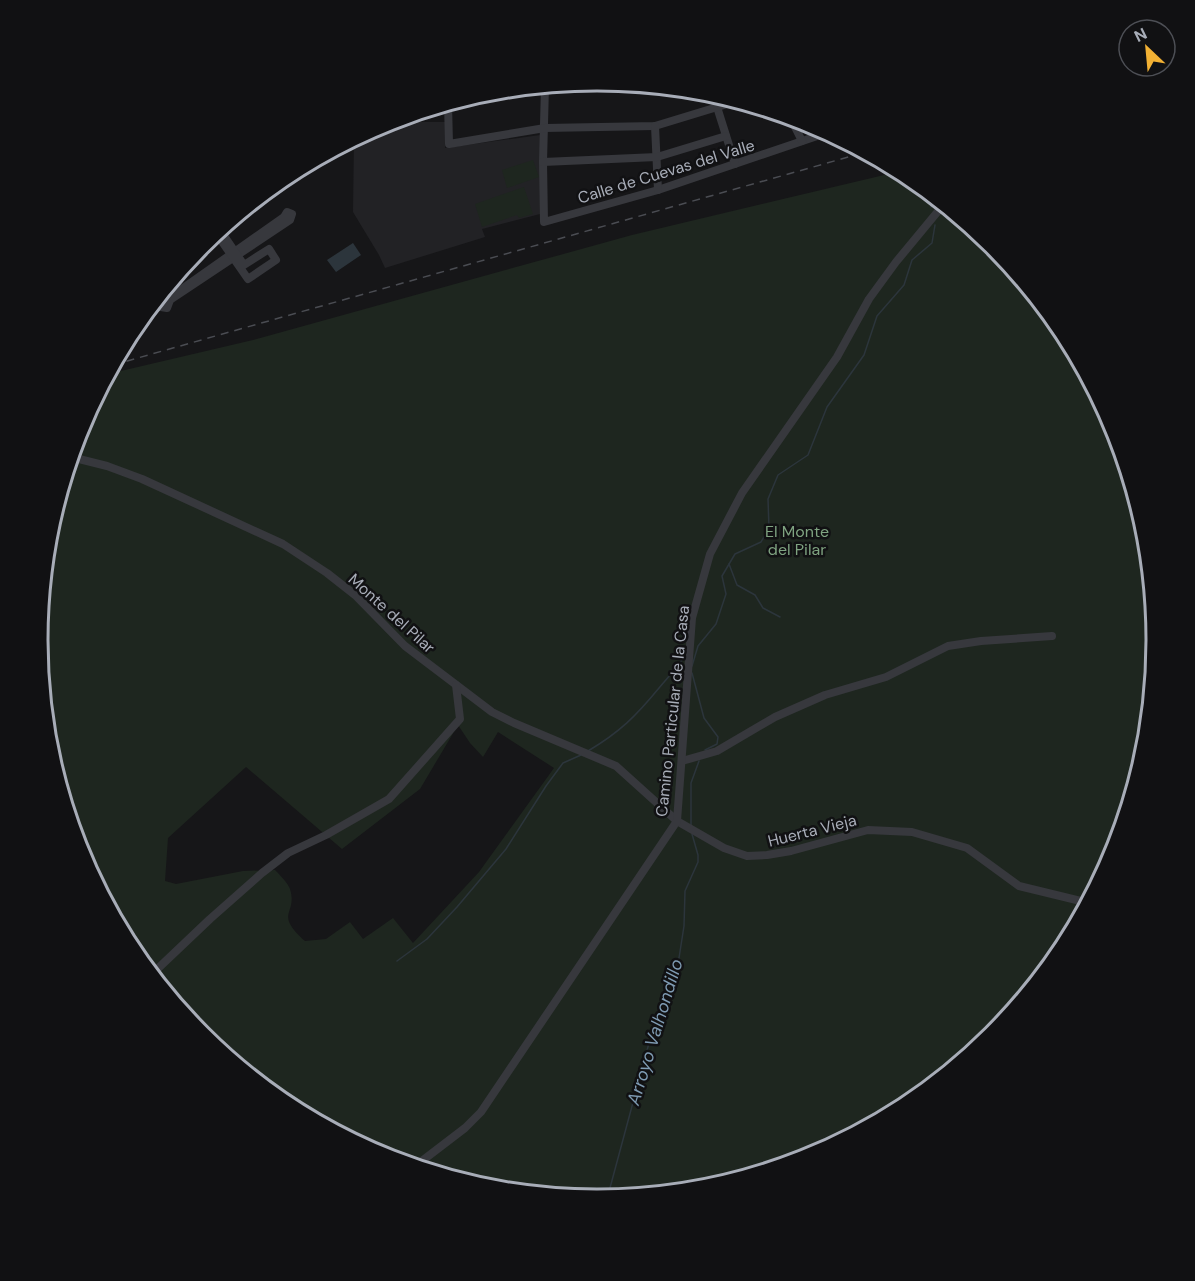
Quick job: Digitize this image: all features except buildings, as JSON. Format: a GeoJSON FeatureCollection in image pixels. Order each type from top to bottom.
{"type":"FeatureCollection","features":[{"type":"Feature","properties":{"kind":"street"},"geometry":{"type":"LineString","coordinates":[[545,94],[543,162],[657,157],[726,135]]}},
{"type":"Feature","properties":{"kind":"street"},"geometry":{"type":"LineString","coordinates":[[448,112],[449,144],[545,128],[655,126],[721,106]]}},
{"type":"Feature","properties":{"kind":"street"},"geometry":{"type":"LineString","coordinates":[[717,107],[735,164]]}},
{"type":"Feature","properties":{"kind":"street"},"geometry":{"type":"LineString","coordinates":[[655,126],[658,190]]}},
{"type":"Feature","properties":{"kind":"street"},"geometry":{"type":"LineString","coordinates":[[796,128],[802,141]]}},
{"type":"Feature","properties":{"kind":"street","name":"Calle de Cuevas del Valle"},"geometry":{"type":"LineString","coordinates":[[543,162],[544,222],[658,190],[816,136]]}},
{"type":"Feature","properties":{"kind":"street","name":"Camino Particular de la Casa"},"geometry":{"type":"LineString","coordinates":[[422,1161],[465,1128],[481,1112],[677,821],[692,618],[710,554],[742,493],[837,357],[869,299],[939,210]]}},
{"type":"Feature","properties":{"kind":"street"},"geometry":{"type":"LineString","coordinates":[[161,307],[167,308],[170,300],[234,255],[284,217],[286,213],[292,214],[290,220],[234,255],[168,298]]}},
{"type":"Feature","properties":{"kind":"street"},"geometry":{"type":"LineString","coordinates":[[222,240],[234,255],[244,265],[269,249],[276,260],[248,279],[234,255],[224,237]]}},
{"type":"Feature","properties":{"kind":"street","name":"Monte del Pilar"},"geometry":{"type":"LineString","coordinates":[[79,459],[107,466],[142,479],[282,544],[327,573],[355,595],[405,646],[492,712],[579,752],[616,766],[677,821],[708,840]]}},
{"type":"Feature","properties":{"kind":"street"},"geometry":{"type":"LineString","coordinates":[[682,761],[717,751],[788,711],[825,695],[886,677],[948,646],[981,641],[1052,636]]}},
{"type":"Feature","properties":{"kind":"street"},"geometry":{"type":"LineString","coordinates":[[158,969],[210,919],[288,853],[378,806],[399,790],[460,719],[456,685]]}},
{"type":"Feature","properties":{"kind":"street","name":"Huerta Vieja"},"geometry":{"type":"LineString","coordinates":[[708,840],[724,849],[747,856],[791,851],[868,830],[912,832],[967,848],[1019,886],[1081,901]]}},
{"type":"Feature","properties":{"kind":"shaded area"},"geometry":{"type":"Polygon","coordinates":[[[416,122],[445,122],[445,148],[540,135],[540,214],[482,229],[485,237],[385,268],[353,212],[354,148],[387,133],[416,122]]]}},
{"type":"Feature","properties":{"kind":"shaded area"},"geometry":{"type":"Polygon","coordinates":[[[353,243],[361,255],[336,272],[327,260],[353,243]]]}},
{"type":"Feature","properties":{"kind":"green space"},"geometry":{"type":"Polygon","coordinates":[[[533,160],[539,177],[507,188],[502,170],[533,160]]]}},
{"type":"Feature","properties":{"kind":"green space","name":"El Monte del Pilar"},"geometry":{"type":"Polygon","coordinates":[[[887,174],[960,227],[1011,278],[1033,306],[1054,335],[1090,397],[1118,464],[1128,498],[1136,533],[1146,605],[1146,676],[1142,712],[1128,783],[1118,817],[1090,884],[1073,915],[1054,946],[1011,1003],[960,1054],[932,1076],[903,1097],[841,1133],[774,1161],[740,1171],[705,1179],[633,1189],[562,1189],[526,1185],[455,1171],[421,1161],[354,1133],[323,1116],[292,1097],[235,1054],[184,1003],[141,946],[105,884],[90,851],[77,817],[59,748],[49,676],[48,640],[53,569],[67,498],[90,430],[119,371],[253,340],[632,235],[887,174]],[[458,725],[420,789],[342,849],[246,767],[168,838],[165,881],[176,884],[243,871],[275,870],[290,889],[292,898],[288,919],[290,924],[305,941],[326,939],[350,922],[363,939],[393,918],[413,943],[479,872],[554,768],[498,732],[483,757],[458,725]]]}},
{"type":"Feature","properties":{"kind":"green space"},"geometry":{"type":"Polygon","coordinates":[[[524,187],[533,214],[519,218],[517,215],[482,227],[475,204],[524,187]]]}},
{"type":"Feature","properties":{"kind":"waterway","name":"Arroyo Valhondillo"},"geometry":{"type":"LineString","coordinates":[[692,666],[698,646],[716,624],[726,594],[722,576],[735,554],[761,542],[769,528],[768,499],[778,475],[808,455],[827,407],[864,355],[877,316],[904,285],[912,260],[932,243],[935,225]]}},
{"type":"Feature","properties":{"kind":"waterway"},"geometry":{"type":"LineString","coordinates":[[729,564],[737,585],[755,595],[763,608],[780,617]]}},
{"type":"Feature","properties":{"kind":"waterway"},"geometry":{"type":"LineString","coordinates":[[588,751],[635,715],[686,654]]}},
{"type":"Feature","properties":{"kind":"waterway","name":"Arroyo Valhondillo"},"geometry":{"type":"LineString","coordinates":[[692,673],[704,718],[718,737],[717,744],[705,750]]}},
{"type":"Feature","properties":{"kind":"waterway"},"geometry":{"type":"LineString","coordinates":[[397,961],[427,939],[457,907],[506,849],[563,763],[581,755]]}},
{"type":"Feature","properties":{"kind":"waterway","name":"Arroyo Valhondillo"},"geometry":{"type":"LineString","coordinates":[[691,826],[691,783],[699,761]]}},
{"type":"Feature","properties":{"kind":"waterway","name":"Arroyo Valhondillo"},"geometry":{"type":"LineString","coordinates":[[610,1190],[649,1043],[679,958],[684,926],[685,891],[698,862],[692,834]]}},
{"type":"Feature","properties":{"kind":"railway"},"geometry":{"type":"LineString","coordinates":[[125,362],[854,155]]}}]}
